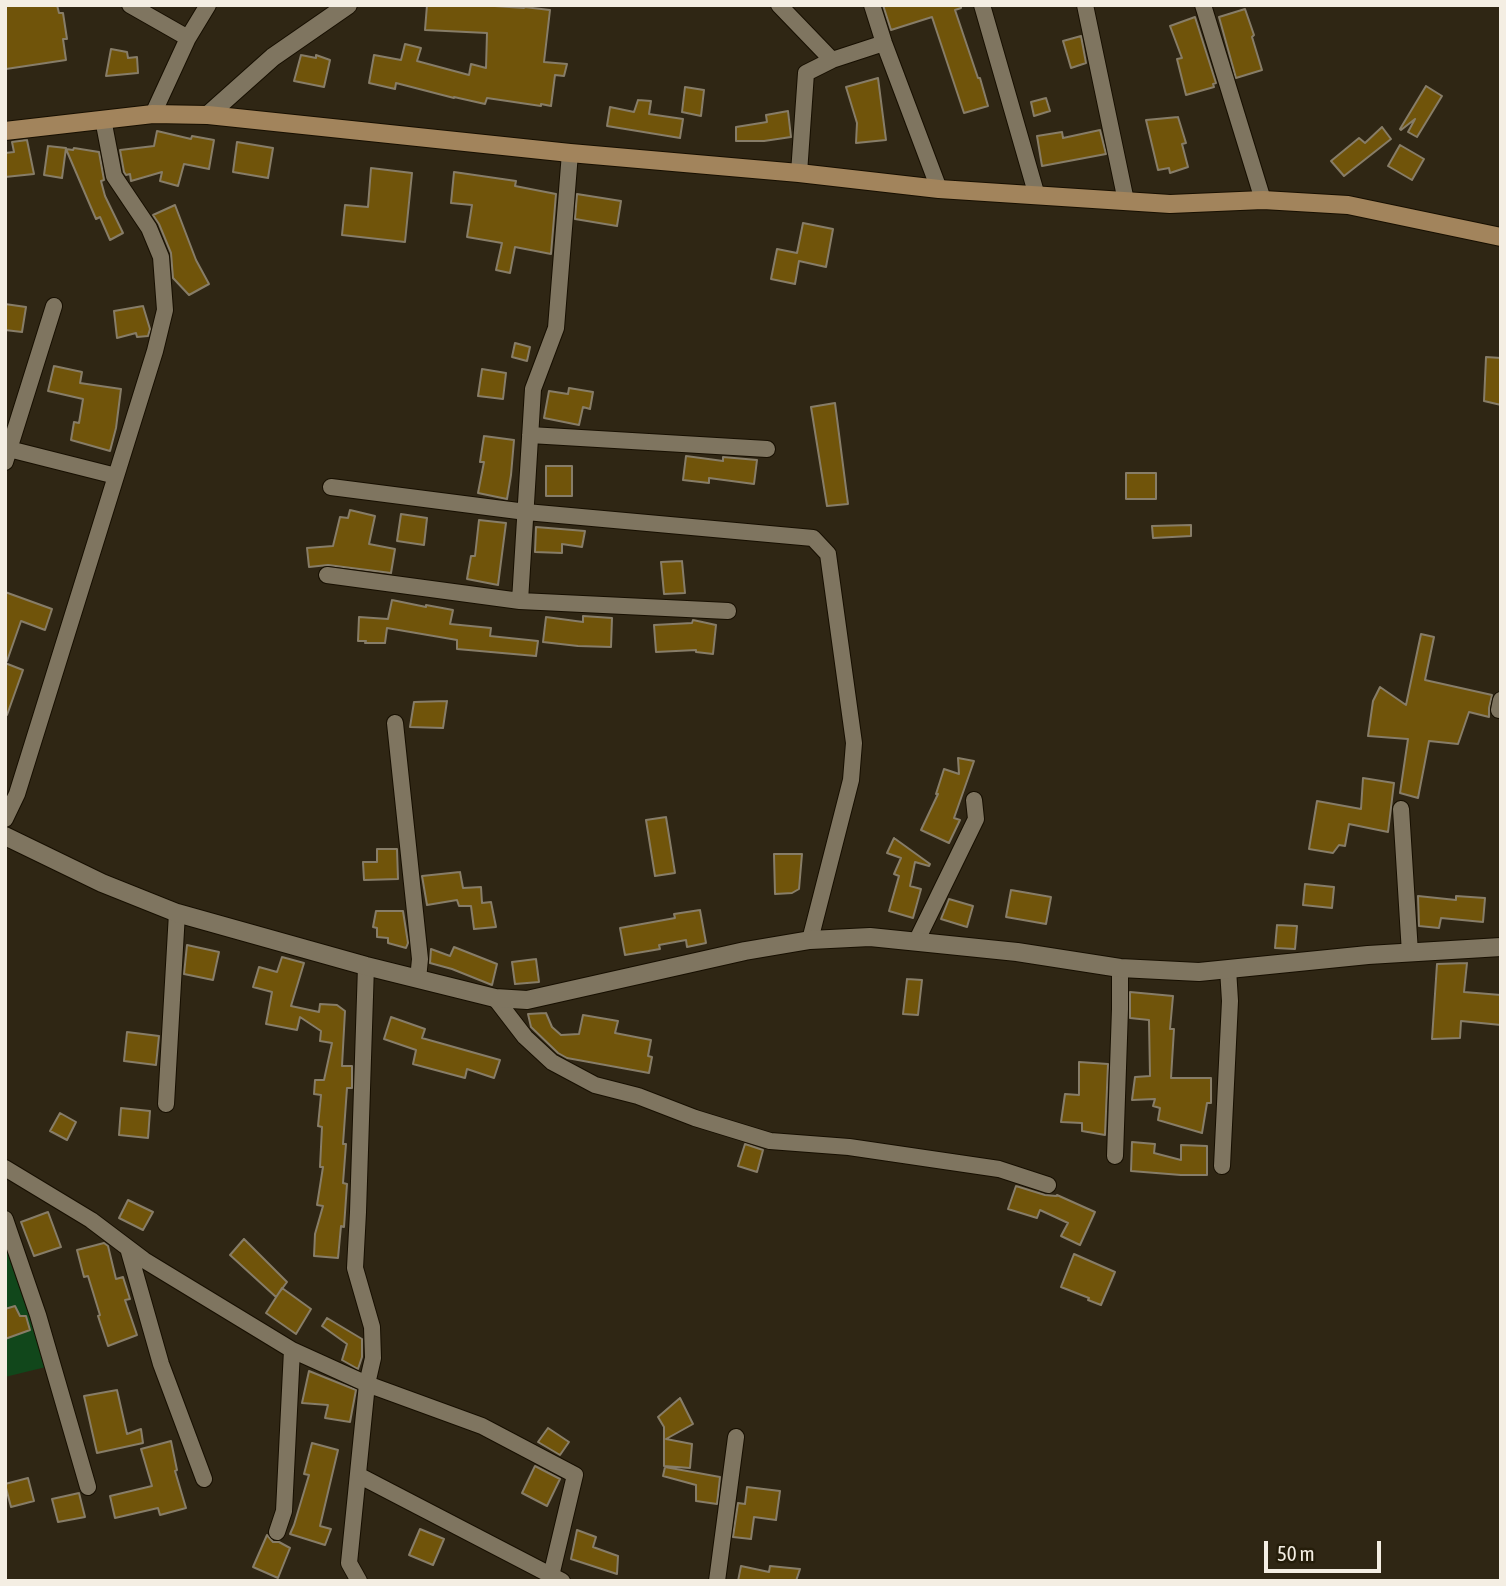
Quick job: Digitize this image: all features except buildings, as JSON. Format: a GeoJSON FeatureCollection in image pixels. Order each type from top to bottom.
{"type":"FeatureCollection","features":[{"type":"Feature","properties":{"kind":"main road"},"geometry":{"type":"LineString","coordinates":[[5,131],[153,114],[208,115],[939,189],[1170,204],[1263,200],[1348,205],[1501,237]]}},
{"type":"Feature","properties":{"kind":"street"},"geometry":{"type":"LineString","coordinates":[[130,5],[188,38]]}},
{"type":"Feature","properties":{"kind":"street"},"geometry":{"type":"LineString","coordinates":[[153,114],[188,38],[208,5]]}},
{"type":"Feature","properties":{"kind":"street"},"geometry":{"type":"LineString","coordinates":[[208,115],[273,57],[348,5]]}},
{"type":"Feature","properties":{"kind":"street"},"geometry":{"type":"LineString","coordinates":[[779,5],[832,60]]}},
{"type":"Feature","properties":{"kind":"street"},"geometry":{"type":"LineString","coordinates":[[872,5],[939,189]]}},
{"type":"Feature","properties":{"kind":"street"},"geometry":{"type":"LineString","coordinates":[[982,5],[1037,196]]}},
{"type":"Feature","properties":{"kind":"street"},"geometry":{"type":"LineString","coordinates":[[1085,5],[1126,201]]}},
{"type":"Feature","properties":{"kind":"street"},"geometry":{"type":"LineString","coordinates":[[1203,5],[1263,200]]}},
{"type":"Feature","properties":{"kind":"street"},"geometry":{"type":"LineString","coordinates":[[799,173],[806,73],[832,60],[884,43]]}},
{"type":"Feature","properties":{"kind":"street"},"geometry":{"type":"LineString","coordinates":[[5,819],[16,794],[116,476],[165,310],[160,257],[149,228],[114,176],[103,120]]}},
{"type":"Feature","properties":{"kind":"street"},"geometry":{"type":"LineString","coordinates":[[520,601],[533,389],[556,328],[570,153]]}},
{"type":"Feature","properties":{"kind":"street"},"geometry":{"type":"LineString","coordinates":[[54,306],[7,456],[116,476]]}},
{"type":"Feature","properties":{"kind":"street"},"geometry":{"type":"LineString","coordinates":[[530,435],[767,449]]}},
{"type":"Feature","properties":{"kind":"street"},"geometry":{"type":"LineString","coordinates":[[331,487],[526,512],[813,538],[828,554],[854,743],[851,780],[810,940]]}},
{"type":"Feature","properties":{"kind":"street"},"geometry":{"type":"LineString","coordinates":[[327,575],[520,601],[728,611]]}},
{"type":"Feature","properties":{"kind":"street"},"geometry":{"type":"LineString","coordinates":[[1501,700],[1501,710]]}},
{"type":"Feature","properties":{"kind":"street"},"geometry":{"type":"LineString","coordinates":[[395,723],[420,958],[418,979]]}},
{"type":"Feature","properties":{"kind":"street"},"geometry":{"type":"LineString","coordinates":[[916,942],[976,819],[974,800]]}},
{"type":"Feature","properties":{"kind":"street"},"geometry":{"type":"LineString","coordinates":[[1401,808],[1410,953]]}},
{"type":"Feature","properties":{"kind":"street"},"geometry":{"type":"LineString","coordinates":[[5,836],[102,883],[177,913],[366,966],[495,998],[527,1000],[745,951],[810,940],[870,937],[1017,952],[1119,968],[1199,972],[1501,947]]}},
{"type":"Feature","properties":{"kind":"street"},"geometry":{"type":"LineString","coordinates":[[166,1104],[177,913]]}},
{"type":"Feature","properties":{"kind":"street"},"geometry":{"type":"LineString","coordinates":[[359,1581],[349,1563],[367,1384],[373,1357],[372,1327],[355,1268],[366,966]]}},
{"type":"Feature","properties":{"kind":"street"},"geometry":{"type":"LineString","coordinates":[[1115,1156],[1121,1009],[1119,968]]}},
{"type":"Feature","properties":{"kind":"street"},"geometry":{"type":"LineString","coordinates":[[1222,1166],[1230,1001],[1227,970]]}},
{"type":"Feature","properties":{"kind":"street"},"geometry":{"type":"LineString","coordinates":[[495,998],[525,1037],[552,1062],[595,1085],[638,1096],[695,1118],[770,1141],[849,1147],[999,1169],[1048,1185]]}},
{"type":"Feature","properties":{"kind":"street"},"geometry":{"type":"LineString","coordinates":[[5,1168],[91,1220],[144,1260],[292,1350],[367,1384],[482,1426],[575,1475],[557,1578],[358,1475]]}},
{"type":"Feature","properties":{"kind":"street"},"geometry":{"type":"LineString","coordinates":[[5,1219],[38,1315],[88,1487]]}},
{"type":"Feature","properties":{"kind":"street"},"geometry":{"type":"LineString","coordinates":[[128,1248],[161,1364],[204,1479]]}},
{"type":"Feature","properties":{"kind":"street"},"geometry":{"type":"LineString","coordinates":[[277,1532],[284,1511],[292,1350]]}},
{"type":"Feature","properties":{"kind":"street"},"geometry":{"type":"LineString","coordinates":[[718,1581],[736,1437]]}},
{"type":"Feature","properties":{"kind":"green space"},"geometry":{"type":"Polygon","coordinates":[[[5,1240],[46,1367],[5,1377],[5,1240]]]}}]}
